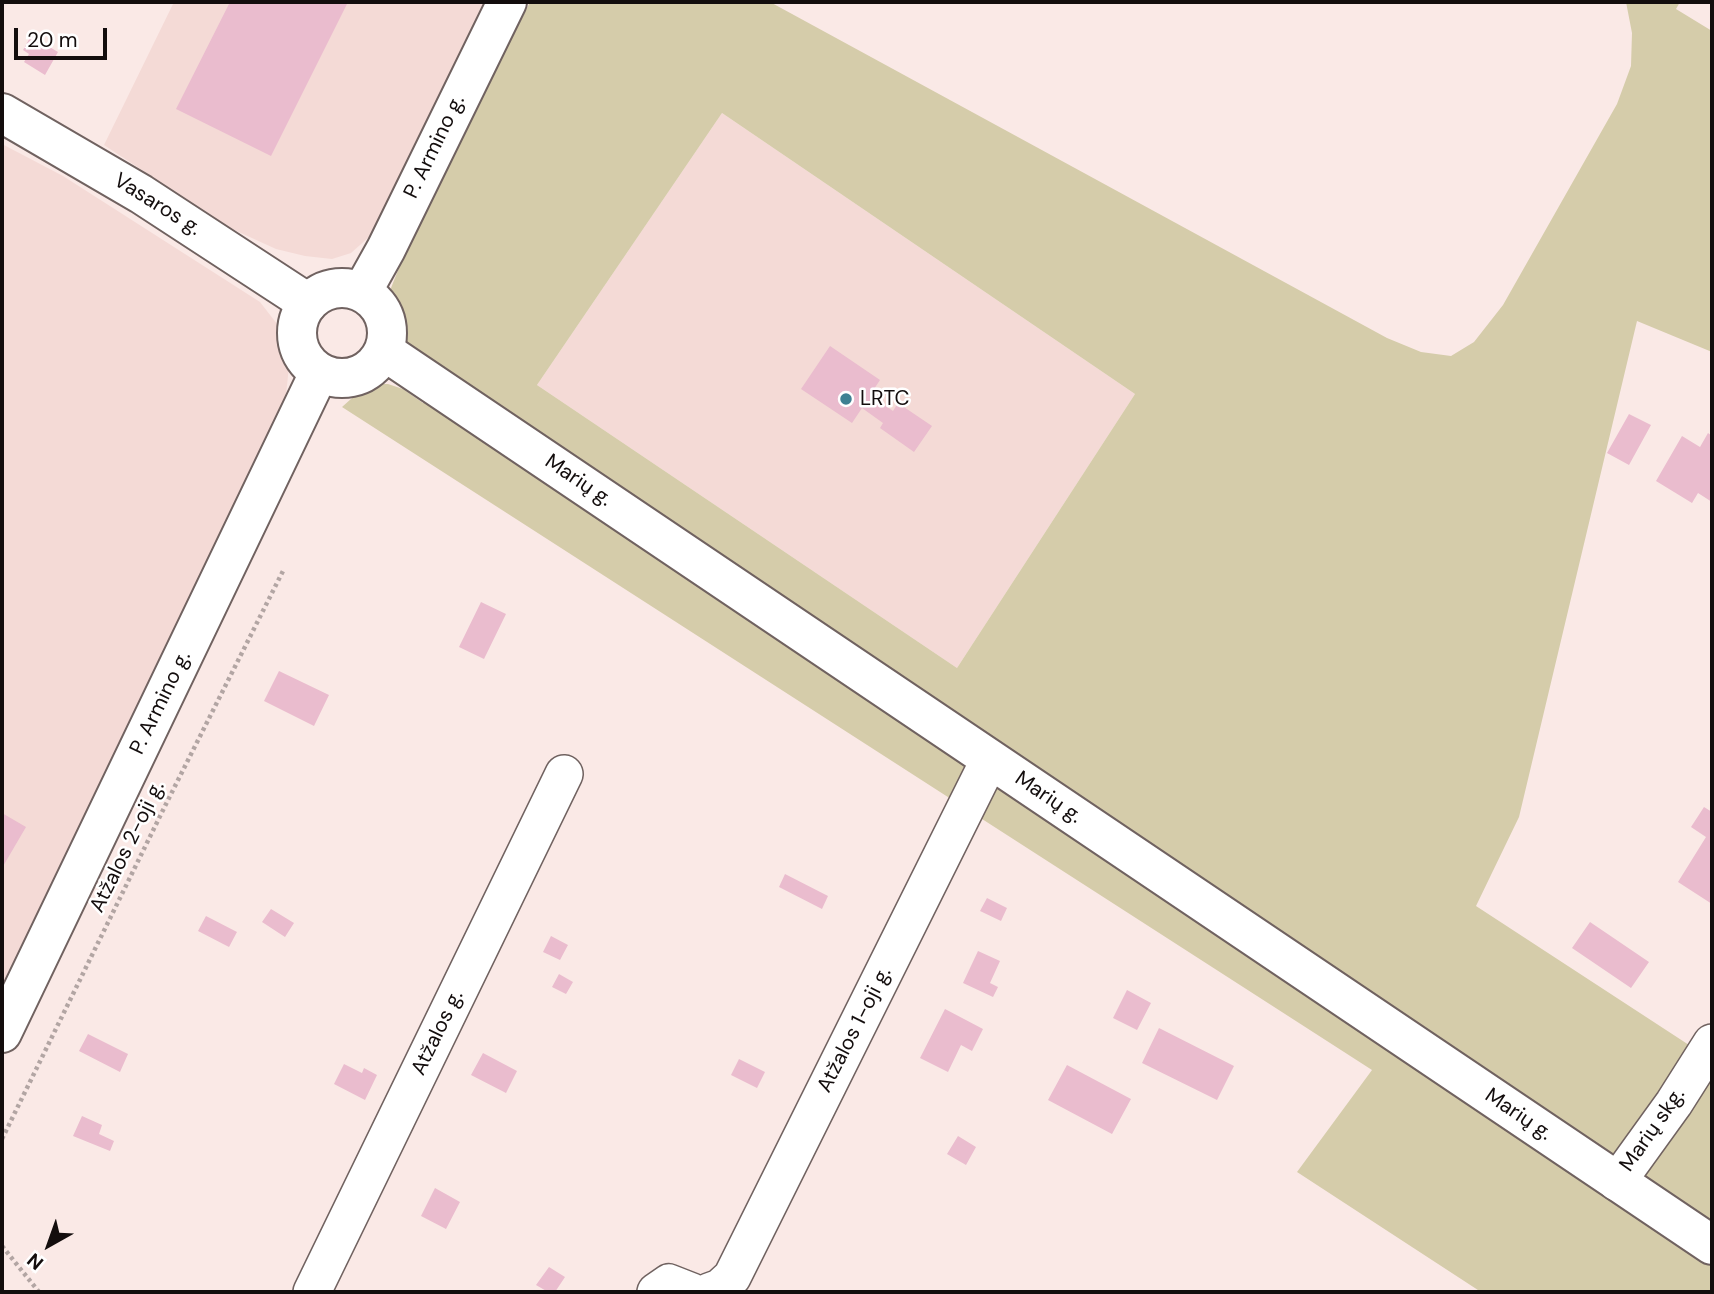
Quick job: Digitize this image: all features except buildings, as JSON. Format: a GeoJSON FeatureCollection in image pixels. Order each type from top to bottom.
{"type":"FeatureCollection","features":[{"type":"Feature","properties":{"kind":"street","name":"P. Armino g."},"geometry":{"type":"LineString","coordinates":[[362,292],[392,237],[507,2]]}},
{"type":"Feature","properties":{"kind":"street","name":"Vasaros g."},"geometry":{"type":"LineString","coordinates":[[2,113],[141,194],[308,303]]}},
{"type":"Feature","properties":{"kind":"street"},"geometry":{"type":"LineString","coordinates":[[348,288],[362,292],[382,311],[387,323],[388,337],[384,351],[376,364],[364,374],[349,379],[334,379],[319,373],[307,362],[299,348],[296,333],[299,316],[319,294],[348,288]]}},
{"type":"Feature","properties":{"kind":"street","name":"Marių g."},"geometry":{"type":"LineString","coordinates":[[384,351],[1712,1245]]}},
{"type":"Feature","properties":{"kind":"street","name":"P. Armino g."},"geometry":{"type":"LineString","coordinates":[[2,1033],[319,373]]}},
{"type":"Feature","properties":{"kind":"street","name":"Atžalos 1-oji g."},"geometry":{"type":"LineString","coordinates":[[709,1292],[719,1288],[732,1277],[990,759]]}},
{"type":"Feature","properties":{"kind":"street","name":"Atžalos g."},"geometry":{"type":"LineString","coordinates":[[312,1292],[564,774]]}},
{"type":"Feature","properties":{"kind":"street","name":"Marių skg."},"geometry":{"type":"LineString","coordinates":[[1617,1182],[1674,1103],[1712,1044]]}},
{"type":"Feature","properties":{"kind":"street"},"geometry":{"type":"LineString","coordinates":[[656,1292],[669,1283],[692,1292]]}},
{"type":"Feature","properties":{"kind":"path","name":"Atžalos 2-oji g."},"geometry":{"type":"LineString","coordinates":[[2,1139],[284,569]]}},
{"type":"Feature","properties":{"kind":"path"},"geometry":{"type":"LineString","coordinates":[[2,1246],[39,1292]]}},
{"type":"Feature","properties":{"kind":"shaded area"},"geometry":{"type":"Polygon","coordinates":[[[174,2],[488,2],[369,237],[351,253],[332,259],[276,249],[230,228],[104,145],[174,2]]]}},
{"type":"Feature","properties":{"kind":"shaded area"},"geometry":{"type":"Polygon","coordinates":[[[530,2],[770,2],[1387,338],[1421,352],[1451,356],[1474,342],[1503,305],[1617,104],[1631,66],[1632,33],[1626,2],[1680,2],[1676,9],[1712,31],[1712,352],[1637,321],[1519,817],[1476,906],[1712,1060],[1712,1223],[408,346],[395,333],[388,312],[391,288],[406,250],[530,2]],[[722,113],[537,385],[957,668],[1135,394],[722,113]]]}},
{"type":"Feature","properties":{"kind":"shaded area"},"geometry":{"type":"Polygon","coordinates":[[[722,113],[1135,394],[957,668],[537,385],[722,113]]]}},
{"type":"Feature","properties":{"kind":"shaded area"},"geometry":{"type":"Polygon","coordinates":[[[2,144],[63,176],[260,302],[281,329],[290,356],[285,405],[2,986],[2,144]]]}},
{"type":"Feature","properties":{"kind":"shaded area"},"geometry":{"type":"Polygon","coordinates":[[[373,384],[388,384],[403,389],[423,403],[428,399],[1712,1264],[1712,1292],[1481,1292],[1297,1172],[1372,1070],[342,407],[361,390],[373,384]]]}},
{"type":"Feature","properties":{"kind":"place","name":"LRTC"},"geometry":{"type":"Point","coordinates":[846,399]}}]}
